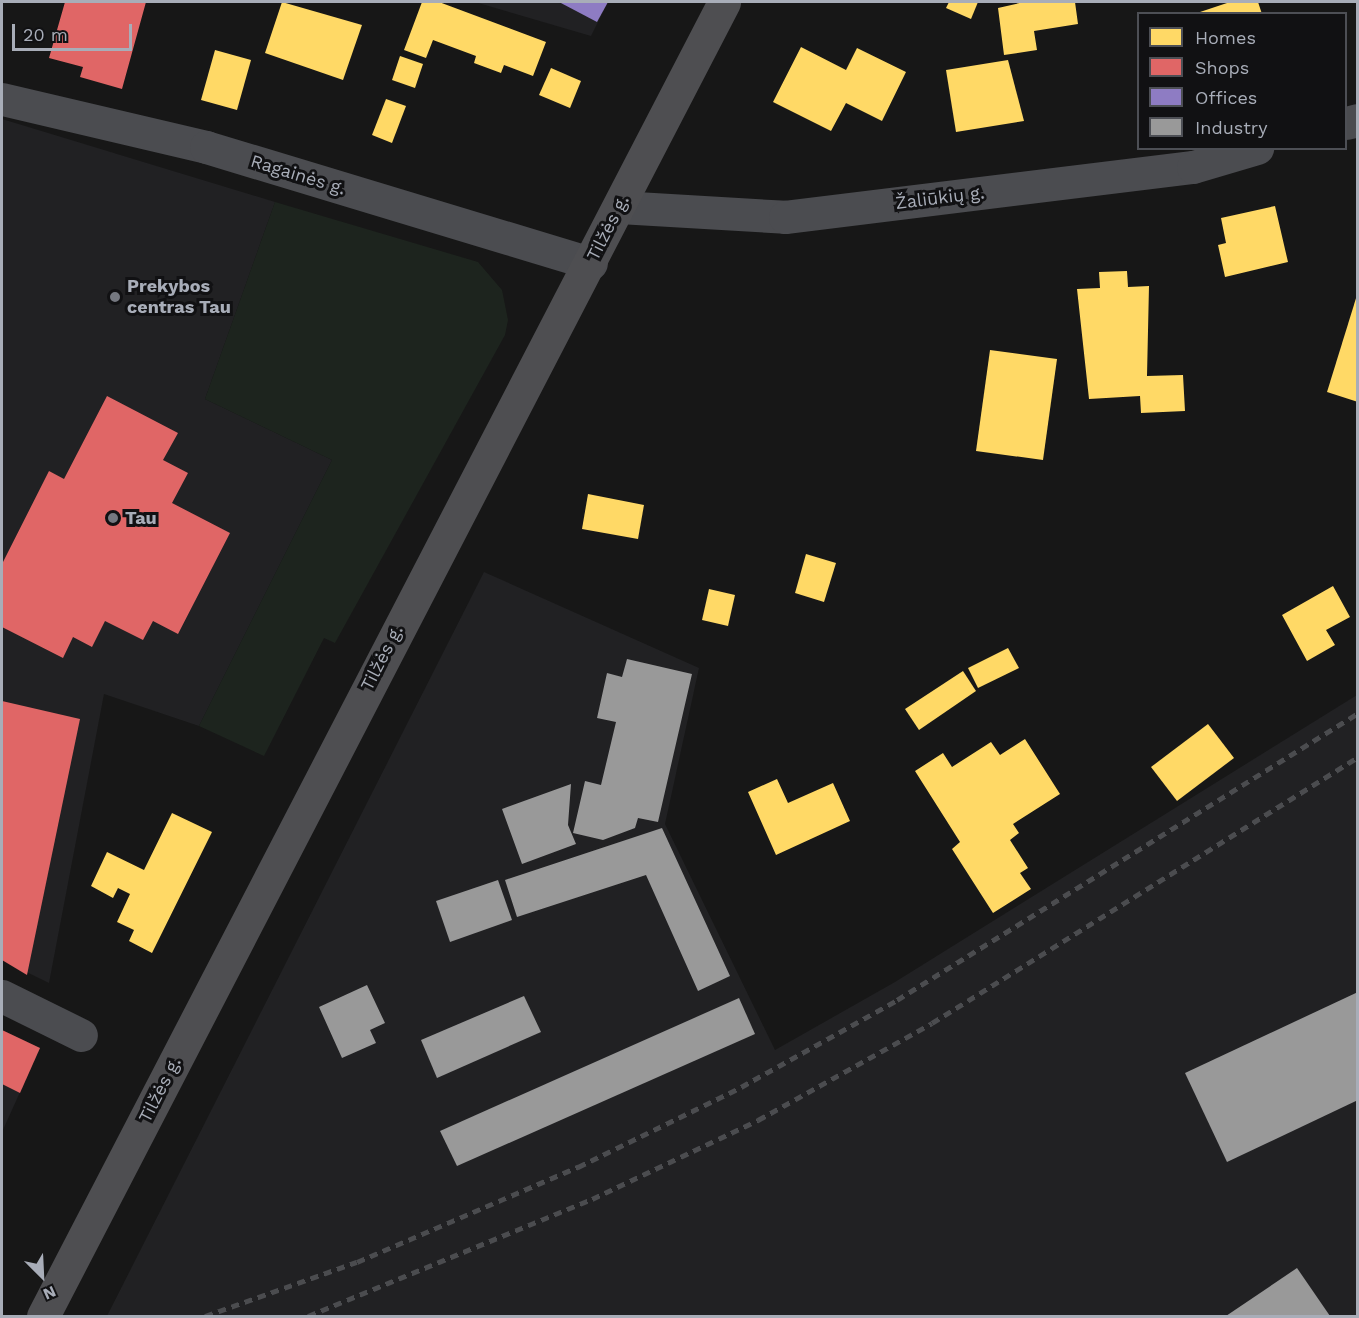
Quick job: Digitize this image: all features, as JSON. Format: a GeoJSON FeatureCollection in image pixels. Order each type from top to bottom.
{"type":"FeatureCollection","features":[{"type":"Feature","properties":{"kind":"highway","name":"Tilžės g."},"geometry":{"type":"LineString","coordinates":[[43,1317],[379,665],[591,263],[724,2]]}},
{"type":"Feature","properties":{"kind":"street","name":"Ragainės g."},"geometry":{"type":"LineString","coordinates":[[2,99],[206,147],[591,263]]}},
{"type":"Feature","properties":{"kind":"street","name":"Žaliūkių g."},"geometry":{"type":"LineString","coordinates":[[619,207],[785,217],[1193,167],[1250,150]]}},
{"type":"Feature","properties":{"kind":"street"},"geometry":{"type":"LineString","coordinates":[[2,996],[81,1035]]}},
{"type":"Feature","properties":{"kind":"shaded area"},"geometry":{"type":"Polygon","coordinates":[[[475,2],[608,2],[591,36],[475,2]]]}},
{"type":"Feature","properties":{"kind":"shaded area"},"geometry":{"type":"Polygon","coordinates":[[[2,119],[275,202],[205,399],[332,460],[199,726],[104,694],[49,983],[2,960],[2,119]]]}},
{"type":"Feature","properties":{"kind":"shaded area"},"geometry":{"type":"Polygon","coordinates":[[[275,202],[478,262],[502,290],[508,320],[505,335],[335,643],[324,638],[264,756],[199,726],[332,460],[205,399],[275,202]]]}},
{"type":"Feature","properties":{"kind":"shaded area"},"geometry":{"type":"Polygon","coordinates":[[[484,572],[699,668],[665,824],[775,1050],[895,982],[1357,695],[1357,1316],[107,1316],[484,572]]]}},
{"type":"Feature","properties":{"kind":"shaded area"},"geometry":{"type":"Polygon","coordinates":[[[2,1030],[40,1048],[2,1132],[2,1030]]]}},
{"type":"Feature","properties":{"kind":"building: Homes"},"geometry":{"type":"Polygon","coordinates":[[[282,2],[362,25],[343,80],[265,53],[282,2]]]}},
{"type":"Feature","properties":{"kind":"building: Homes"},"geometry":{"type":"Polygon","coordinates":[[[422,2],[439,2],[546,42],[533,76],[504,65],[501,73],[474,63],[476,56],[433,40],[426,58],[404,50],[422,2]]]}},
{"type":"Feature","properties":{"kind":"building: Homes"},"geometry":{"type":"Polygon","coordinates":[[[949,2],[978,2],[971,19],[946,8],[949,2]]]}},
{"type":"Feature","properties":{"kind":"building: Homes"},"geometry":{"type":"Polygon","coordinates":[[[1024,2],[1075,2],[1078,24],[1034,31],[1037,50],[1004,55],[998,8],[1024,2]]]}},
{"type":"Feature","properties":{"kind":"building: Homes"},"geometry":{"type":"Polygon","coordinates":[[[1230,2],[1258,2],[1261,12],[1200,12],[1230,2]]]}},
{"type":"Feature","properties":{"kind":"building: Homes"},"geometry":{"type":"Polygon","coordinates":[[[801,47],[846,70],[857,48],[906,72],[882,121],[846,103],[831,131],[773,102],[801,47]]]}},
{"type":"Feature","properties":{"kind":"building: Homes"},"geometry":{"type":"Polygon","coordinates":[[[215,50],[251,60],[237,110],[201,100],[215,50]]]}},
{"type":"Feature","properties":{"kind":"building: Homes"},"geometry":{"type":"Polygon","coordinates":[[[400,56],[423,64],[415,88],[392,80],[400,56]]]}},
{"type":"Feature","properties":{"kind":"building: Homes"},"geometry":{"type":"Polygon","coordinates":[[[1008,60],[1024,121],[956,132],[946,70],[1008,60]]]}},
{"type":"Feature","properties":{"kind":"building: Homes"},"geometry":{"type":"Polygon","coordinates":[[[551,68],[581,81],[570,108],[539,95],[551,68]]]}},
{"type":"Feature","properties":{"kind":"building: Homes"},"geometry":{"type":"Polygon","coordinates":[[[386,99],[406,106],[392,143],[372,135],[386,99]]]}},
{"type":"Feature","properties":{"kind":"building: Homes"},"geometry":{"type":"Polygon","coordinates":[[[1275,206],[1288,262],[1225,277],[1218,245],[1226,243],[1221,218],[1275,206]]]}},
{"type":"Feature","properties":{"kind":"building: Homes"},"geometry":{"type":"Polygon","coordinates":[[[1127,271],[1128,287],[1149,286],[1147,376],[1183,375],[1185,411],[1141,413],[1140,396],[1089,399],[1077,289],[1100,288],[1099,272],[1127,271]]]}},
{"type":"Feature","properties":{"kind":"building: Homes"},"geometry":{"type":"Polygon","coordinates":[[[1358,295],[1358,402],[1327,392],[1358,295]]]}},
{"type":"Feature","properties":{"kind":"building: Homes"},"geometry":{"type":"Polygon","coordinates":[[[990,350],[1057,359],[1043,460],[976,451],[990,350]]]}},
{"type":"Feature","properties":{"kind":"building: Homes"},"geometry":{"type":"Polygon","coordinates":[[[588,494],[644,505],[638,539],[582,529],[588,494]]]}},
{"type":"Feature","properties":{"kind":"building: Homes"},"geometry":{"type":"Polygon","coordinates":[[[806,554],[836,563],[824,602],[795,593],[806,554]]]}},
{"type":"Feature","properties":{"kind":"building: Homes"},"geometry":{"type":"Polygon","coordinates":[[[1333,586],[1350,617],[1326,630],[1335,645],[1307,661],[1282,615],[1333,586]]]}},
{"type":"Feature","properties":{"kind":"building: Homes"},"geometry":{"type":"Polygon","coordinates":[[[709,589],[735,595],[728,626],[702,620],[709,589]]]}},
{"type":"Feature","properties":{"kind":"building: Homes"},"geometry":{"type":"Polygon","coordinates":[[[1008,648],[1019,668],[978,688],[968,668],[1008,648]]]}},
{"type":"Feature","properties":{"kind":"building: Homes"},"geometry":{"type":"Polygon","coordinates":[[[963,671],[976,691],[919,730],[905,709],[963,671]]]}},
{"type":"Feature","properties":{"kind":"building: Homes"},"geometry":{"type":"Polygon","coordinates":[[[1208,724],[1234,758],[1177,801],[1151,767],[1208,724]]]}},
{"type":"Feature","properties":{"kind":"building: Homes"},"geometry":{"type":"Polygon","coordinates":[[[1025,739],[1060,794],[1013,824],[1019,833],[1010,840],[1028,868],[1020,873],[1031,889],[993,913],[952,849],[960,842],[915,771],[943,753],[952,767],[991,742],[1000,755],[1025,739]]]}},
{"type":"Feature","properties":{"kind":"building: Homes"},"geometry":{"type":"Polygon","coordinates":[[[777,779],[788,803],[833,783],[850,821],[776,855],[748,792],[777,779]]]}},
{"type":"Feature","properties":{"kind":"building: Homes"},"geometry":{"type":"Polygon","coordinates":[[[172,813],[212,832],[152,953],[129,941],[134,930],[117,922],[130,894],[118,888],[113,898],[91,886],[107,852],[144,870],[172,813]]]}},
{"type":"Feature","properties":{"kind":"building: Shops"},"geometry":{"type":"Polygon","coordinates":[[[65,2],[146,2],[122,89],[80,77],[83,67],[49,58],[65,2]]]}},
{"type":"Feature","properties":{"kind":"building: Shops","name":"Tau"},"geometry":{"type":"Polygon","coordinates":[[[107,396],[178,433],[163,460],[188,473],[172,503],[230,533],[178,634],[153,621],[143,640],[105,621],[92,647],[73,637],[63,658],[2,627],[2,564],[49,471],[64,479],[107,396]]]}},
{"type":"Feature","properties":{"kind":"building: Shops"},"geometry":{"type":"Polygon","coordinates":[[[2,701],[80,719],[27,975],[2,960],[2,701]]]}},
{"type":"Feature","properties":{"kind":"building: Shops"},"geometry":{"type":"Polygon","coordinates":[[[2,1030],[40,1048],[20,1093],[2,1084],[2,1030]]]}},
{"type":"Feature","properties":{"kind":"building: Offices"},"geometry":{"type":"Polygon","coordinates":[[[559,2],[608,2],[597,22],[559,2]]]}},
{"type":"Feature","properties":{"kind":"building: Industry"},"geometry":{"type":"Polygon","coordinates":[[[627,659],[692,674],[658,822],[638,818],[635,828],[603,840],[573,833],[585,781],[601,785],[616,722],[597,718],[607,673],[622,677],[627,659]]]}},
{"type":"Feature","properties":{"kind":"building: Industry"},"geometry":{"type":"Polygon","coordinates":[[[571,784],[568,825],[576,844],[522,864],[502,809],[571,784]]]}},
{"type":"Feature","properties":{"kind":"building: Industry"},"geometry":{"type":"Polygon","coordinates":[[[662,828],[730,976],[698,991],[646,875],[517,917],[505,880],[662,828]]]}},
{"type":"Feature","properties":{"kind":"building: Industry"},"geometry":{"type":"Polygon","coordinates":[[[498,880],[512,920],[450,942],[436,901],[498,880]]]}},
{"type":"Feature","properties":{"kind":"building: Industry"},"geometry":{"type":"Polygon","coordinates":[[[367,985],[385,1023],[370,1030],[376,1043],[342,1058],[319,1007],[367,985]]]}},
{"type":"Feature","properties":{"kind":"building: Industry"},"geometry":{"type":"Polygon","coordinates":[[[1358,992],[1358,1100],[1227,1162],[1185,1073],[1358,992]]]}},
{"type":"Feature","properties":{"kind":"building: Industry"},"geometry":{"type":"Polygon","coordinates":[[[524,996],[541,1032],[437,1078],[421,1040],[524,996]]]}},
{"type":"Feature","properties":{"kind":"building: Industry"},"geometry":{"type":"Polygon","coordinates":[[[739,998],[755,1034],[457,1166],[440,1131],[739,998]]]}},
{"type":"Feature","properties":{"kind":"building: Industry"},"geometry":{"type":"Polygon","coordinates":[[[1297,1268],[1330,1316],[1226,1316],[1297,1268]]]}},
{"type":"Feature","properties":{"kind":"railway"},"geometry":{"type":"LineString","coordinates":[[205,1316],[357,1262],[578,1167],[741,1087],[897,1000],[1358,713]]}},
{"type":"Feature","properties":{"kind":"railway"},"geometry":{"type":"LineString","coordinates":[[308,1316],[592,1199],[758,1120],[932,1023],[1358,757]]}},
{"type":"Feature","properties":{"kind":"place","name":"Prekybos centras Tau"},"geometry":{"type":"Point","coordinates":[115,297]}},
{"type":"Feature","properties":{"kind":"place","name":"Tau"},"geometry":{"type":"Point","coordinates":[113,518]}}]}
